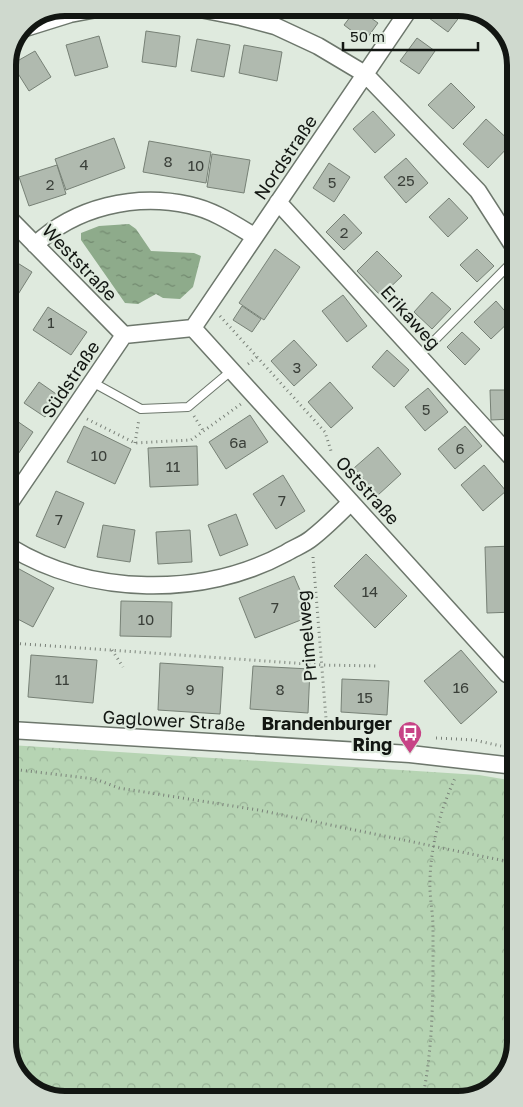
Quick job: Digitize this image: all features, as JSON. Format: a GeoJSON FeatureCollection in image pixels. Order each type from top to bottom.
{"type":"FeatureCollection","features":[{"type":"Feature","properties":{"kind":"street"},"geometry":{"type":"LineString","coordinates":[[41,23],[63,16]]}},
{"type":"Feature","properties":{"kind":"street"},"geometry":{"type":"LineString","coordinates":[[241,16],[275,26],[318,46],[366,74],[478,191],[507,236]]}},
{"type":"Feature","properties":{"kind":"street","name":"Nordstraße"},"geometry":{"type":"LineString","coordinates":[[193,328],[405,16]]}},
{"type":"Feature","properties":{"kind":"street"},"geometry":{"type":"LineString","coordinates":[[35,245],[59,224],[88,211],[114,204],[155,202],[189,205],[226,219],[254,236]]}},
{"type":"Feature","properties":{"kind":"street","name":"Erikaweg"},"geometry":{"type":"LineString","coordinates":[[278,202],[507,452]]}},
{"type":"Feature","properties":{"kind":"street","name":"Weststraße"},"geometry":{"type":"LineString","coordinates":[[16,229],[35,245],[124,335]]}},
{"type":"Feature","properties":{"kind":"street","name":"Südstraße"},"geometry":{"type":"LineString","coordinates":[[16,495],[124,335],[193,328]]}},
{"type":"Feature","properties":{"kind":"street","name":"Oststraße"},"geometry":{"type":"LineString","coordinates":[[193,328],[507,674]]}},
{"type":"Feature","properties":{"kind":"street"},"geometry":{"type":"LineString","coordinates":[[16,551],[26,557],[52,567],[108,583],[137,585],[202,582],[232,576],[266,564],[312,539],[351,502]]}},
{"type":"Feature","properties":{"kind":"street","name":"Gaglower Straße"},"geometry":{"type":"LineString","coordinates":[[16,730],[410,754],[507,765]]}},
{"type":"Feature","properties":{"kind":"lane"},"geometry":{"type":"LineString","coordinates":[[419,356],[507,267]]}},
{"type":"Feature","properties":{"kind":"lane"},"geometry":{"type":"LineString","coordinates":[[92,382],[141,409],[188,407],[232,371]]}},
{"type":"Feature","properties":{"kind":"path"},"geometry":{"type":"LineString","coordinates":[[215,310],[324,432],[332,456]]}},
{"type":"Feature","properties":{"kind":"path"},"geometry":{"type":"LineString","coordinates":[[80,416],[135,443],[191,440],[248,399]]}},
{"type":"Feature","properties":{"kind":"path"},"geometry":{"type":"LineString","coordinates":[[188,407],[204,432]]}},
{"type":"Feature","properties":{"kind":"path"},"geometry":{"type":"LineString","coordinates":[[135,443],[141,409]]}},
{"type":"Feature","properties":{"kind":"path","name":"Primelweg"},"geometry":{"type":"LineString","coordinates":[[312,539],[327,731]]}},
{"type":"Feature","properties":{"kind":"path"},"geometry":{"type":"LineString","coordinates":[[16,643],[322,665],[379,666]]}},
{"type":"Feature","properties":{"kind":"path"},"geometry":{"type":"LineString","coordinates":[[112,650],[123,667]]}},
{"type":"Feature","properties":{"kind":"path"},"geometry":{"type":"LineString","coordinates":[[16,770],[95,779],[119,788],[258,810],[507,861]]}},
{"type":"Feature","properties":{"kind":"path"},"geometry":{"type":"LineString","coordinates":[[424,1091],[431,1029],[433,916],[430,880],[433,846],[446,796],[457,772]]}},
{"type":"Feature","properties":{"kind":"green space"},"geometry":{"type":"Polygon","coordinates":[[[16,745],[479,775],[507,780],[507,1042],[503,1060],[490,1079],[476,1087],[458,1091],[62,1091],[44,1086],[26,1072],[17,1051],[16,1042],[16,745]]]}},
{"type":"Feature","properties":{"kind":"water"},"geometry":{"type":"Polygon","coordinates":[[[129,224],[136,229],[151,251],[194,253],[201,256],[193,287],[180,299],[163,298],[156,294],[138,304],[125,303],[81,240],[81,233],[99,226],[129,224]]]}},
{"type":"Feature","properties":{"kind":"building"},"geometry":{"type":"Polygon","coordinates":[[[351,16],[368,16],[378,23],[365,41],[344,25],[351,16]]]}},
{"type":"Feature","properties":{"kind":"building"},"geometry":{"type":"Polygon","coordinates":[[[431,16],[460,16],[448,32],[429,18],[431,16]]]}},
{"type":"Feature","properties":{"kind":"building"},"geometry":{"type":"Polygon","coordinates":[[[146,31],[180,36],[176,67],[142,62],[146,31]]]}},
{"type":"Feature","properties":{"kind":"building"},"geometry":{"type":"Polygon","coordinates":[[[99,36],[108,67],[75,76],[66,45],[99,36]]]}},
{"type":"Feature","properties":{"kind":"building"},"geometry":{"type":"Polygon","coordinates":[[[417,38],[435,51],[419,74],[400,61],[417,38]]]}},
{"type":"Feature","properties":{"kind":"building"},"geometry":{"type":"Polygon","coordinates":[[[197,39],[230,45],[224,77],[191,71],[197,39]]]}},
{"type":"Feature","properties":{"kind":"building"},"geometry":{"type":"Polygon","coordinates":[[[244,45],[282,52],[277,81],[239,73],[244,45]]]}},
{"type":"Feature","properties":{"kind":"building"},"geometry":{"type":"Polygon","coordinates":[[[35,51],[51,77],[29,91],[16,70],[16,62],[35,51]]]}},
{"type":"Feature","properties":{"kind":"building"},"geometry":{"type":"Polygon","coordinates":[[[451,83],[475,107],[453,129],[428,105],[451,83]]]}},
{"type":"Feature","properties":{"kind":"building"},"geometry":{"type":"Polygon","coordinates":[[[373,111],[395,135],[375,153],[353,129],[373,111]]]}},
{"type":"Feature","properties":{"kind":"building"},"geometry":{"type":"Polygon","coordinates":[[[486,119],[507,138],[507,148],[488,168],[463,144],[486,119]]]}},
{"type":"Feature","properties":{"kind":"building"},"geometry":{"type":"Polygon","coordinates":[[[114,138],[125,168],[66,190],[55,159],[114,138]]]}},
{"type":"Feature","properties":{"kind":"building"},"geometry":{"type":"Polygon","coordinates":[[[149,141],[211,152],[206,183],[143,172],[149,141]]]}},
{"type":"Feature","properties":{"kind":"building"},"geometry":{"type":"Polygon","coordinates":[[[212,154],[250,160],[244,193],[207,187],[212,154]]]}},
{"type":"Feature","properties":{"kind":"building"},"geometry":{"type":"Polygon","coordinates":[[[406,158],[428,183],[406,203],[384,177],[406,158]]]}},
{"type":"Feature","properties":{"kind":"building"},"geometry":{"type":"Polygon","coordinates":[[[329,163],[350,177],[334,202],[313,188],[329,163]]]}},
{"type":"Feature","properties":{"kind":"building"},"geometry":{"type":"Polygon","coordinates":[[[57,165],[66,194],[29,206],[19,177],[57,165]]]}},
{"type":"Feature","properties":{"kind":"building"},"geometry":{"type":"Polygon","coordinates":[[[449,198],[468,218],[448,237],[429,217],[449,198]]]}},
{"type":"Feature","properties":{"kind":"building"},"geometry":{"type":"Polygon","coordinates":[[[344,214],[362,233],[344,250],[326,232],[344,214]]]}},
{"type":"Feature","properties":{"kind":"building"},"geometry":{"type":"Polygon","coordinates":[[[275,249],[300,267],[264,320],[239,303],[275,249]]]}},
{"type":"Feature","properties":{"kind":"building"},"geometry":{"type":"Polygon","coordinates":[[[477,249],[494,266],[477,282],[460,265],[477,249]]]}},
{"type":"Feature","properties":{"kind":"building"},"geometry":{"type":"Polygon","coordinates":[[[377,251],[402,276],[381,296],[357,271],[377,251]]]}},
{"type":"Feature","properties":{"kind":"building"},"geometry":{"type":"Polygon","coordinates":[[[16,262],[32,272],[16,295],[16,262]]]}},
{"type":"Feature","properties":{"kind":"building"},"geometry":{"type":"Polygon","coordinates":[[[432,292],[451,309],[432,329],[414,312],[432,292]]]}},
{"type":"Feature","properties":{"kind":"building"},"geometry":{"type":"Polygon","coordinates":[[[343,295],[367,326],[347,342],[322,311],[343,295]]]}},
{"type":"Feature","properties":{"kind":"building"},"geometry":{"type":"Polygon","coordinates":[[[496,301],[507,313],[507,324],[491,339],[474,322],[496,301]]]}},
{"type":"Feature","properties":{"kind":"building"},"geometry":{"type":"Polygon","coordinates":[[[242,306],[261,319],[252,332],[233,320],[242,306]]]}},
{"type":"Feature","properties":{"kind":"building"},"geometry":{"type":"Polygon","coordinates":[[[48,307],[87,332],[71,355],[33,330],[48,307]]]}},
{"type":"Feature","properties":{"kind":"building"},"geometry":{"type":"Polygon","coordinates":[[[462,332],[480,349],[465,365],[447,347],[462,332]]]}},
{"type":"Feature","properties":{"kind":"building"},"geometry":{"type":"Polygon","coordinates":[[[294,340],[317,365],[294,386],[271,361],[294,340]]]}},
{"type":"Feature","properties":{"kind":"building"},"geometry":{"type":"Polygon","coordinates":[[[387,350],[409,370],[394,387],[372,367],[387,350]]]}},
{"type":"Feature","properties":{"kind":"building"},"geometry":{"type":"Polygon","coordinates":[[[39,382],[59,396],[45,417],[24,403],[39,382]]]}},
{"type":"Feature","properties":{"kind":"building"},"geometry":{"type":"Polygon","coordinates":[[[330,382],[353,408],[331,428],[308,402],[330,382]]]}},
{"type":"Feature","properties":{"kind":"building"},"geometry":{"type":"Polygon","coordinates":[[[428,388],[448,412],[425,431],[405,407],[428,388]]]}},
{"type":"Feature","properties":{"kind":"building"},"geometry":{"type":"Polygon","coordinates":[[[490,390],[507,390],[507,419],[491,420],[490,390]]]}},
{"type":"Feature","properties":{"kind":"building"},"geometry":{"type":"Polygon","coordinates":[[[250,415],[268,442],[226,469],[209,442],[250,415]]]}},
{"type":"Feature","properties":{"kind":"building"},"geometry":{"type":"Polygon","coordinates":[[[16,420],[33,432],[16,457],[16,420]]]}},
{"type":"Feature","properties":{"kind":"building"},"geometry":{"type":"Polygon","coordinates":[[[84,426],[131,449],[115,484],[67,462],[84,426]]]}},
{"type":"Feature","properties":{"kind":"building"},"geometry":{"type":"Polygon","coordinates":[[[465,426],[482,446],[455,469],[438,449],[465,426]]]}},
{"type":"Feature","properties":{"kind":"building"},"geometry":{"type":"Polygon","coordinates":[[[197,446],[198,485],[150,487],[148,448],[197,446]]]}},
{"type":"Feature","properties":{"kind":"building"},"geometry":{"type":"Polygon","coordinates":[[[378,447],[401,474],[378,495],[354,468],[378,447]]]}},
{"type":"Feature","properties":{"kind":"building"},"geometry":{"type":"Polygon","coordinates":[[[484,465],[506,491],[483,511],[461,485],[484,465]]]}},
{"type":"Feature","properties":{"kind":"building"},"geometry":{"type":"Polygon","coordinates":[[[283,475],[305,511],[276,529],[253,494],[283,475]]]}},
{"type":"Feature","properties":{"kind":"building"},"geometry":{"type":"Polygon","coordinates":[[[56,491],[84,503],[65,548],[36,536],[56,491]]]}},
{"type":"Feature","properties":{"kind":"building"},"geometry":{"type":"Polygon","coordinates":[[[236,514],[248,545],[220,556],[208,525],[236,514]]]}},
{"type":"Feature","properties":{"kind":"building"},"geometry":{"type":"Polygon","coordinates":[[[103,525],[135,530],[130,562],[97,557],[103,525]]]}},
{"type":"Feature","properties":{"kind":"building"},"geometry":{"type":"Polygon","coordinates":[[[190,530],[192,562],[158,564],[156,532],[190,530]]]}},
{"type":"Feature","properties":{"kind":"building"},"geometry":{"type":"Polygon","coordinates":[[[507,546],[507,612],[487,613],[485,547],[507,546]]]}},
{"type":"Feature","properties":{"kind":"building"},"geometry":{"type":"Polygon","coordinates":[[[366,554],[407,596],[375,628],[334,586],[366,554]]]}},
{"type":"Feature","properties":{"kind":"building"},"geometry":{"type":"Polygon","coordinates":[[[16,567],[54,588],[33,627],[16,618],[16,567]]]}},
{"type":"Feature","properties":{"kind":"building"},"geometry":{"type":"Polygon","coordinates":[[[294,576],[311,616],[255,638],[239,598],[294,576]]]}},
{"type":"Feature","properties":{"kind":"building"},"geometry":{"type":"Polygon","coordinates":[[[121,601],[172,602],[171,637],[120,636],[121,601]]]}},
{"type":"Feature","properties":{"kind":"building"},"geometry":{"type":"Polygon","coordinates":[[[461,650],[497,692],[461,724],[424,681],[461,650]]]}},
{"type":"Feature","properties":{"kind":"building"},"geometry":{"type":"Polygon","coordinates":[[[31,655],[97,660],[93,703],[28,697],[31,655]]]}},
{"type":"Feature","properties":{"kind":"building"},"geometry":{"type":"Polygon","coordinates":[[[160,663],[223,667],[220,714],[158,710],[160,663]]]}},
{"type":"Feature","properties":{"kind":"building"},"geometry":{"type":"Polygon","coordinates":[[[253,666],[310,669],[308,713],[250,709],[253,666]]]}},
{"type":"Feature","properties":{"kind":"building"},"geometry":{"type":"Polygon","coordinates":[[[342,679],[389,681],[387,715],[341,712],[342,679]]]}},
{"type":"Feature","properties":{"kind":"place","name":"Brandenburger Ring"},"geometry":{"type":"Point","coordinates":[410,754]}}]}
